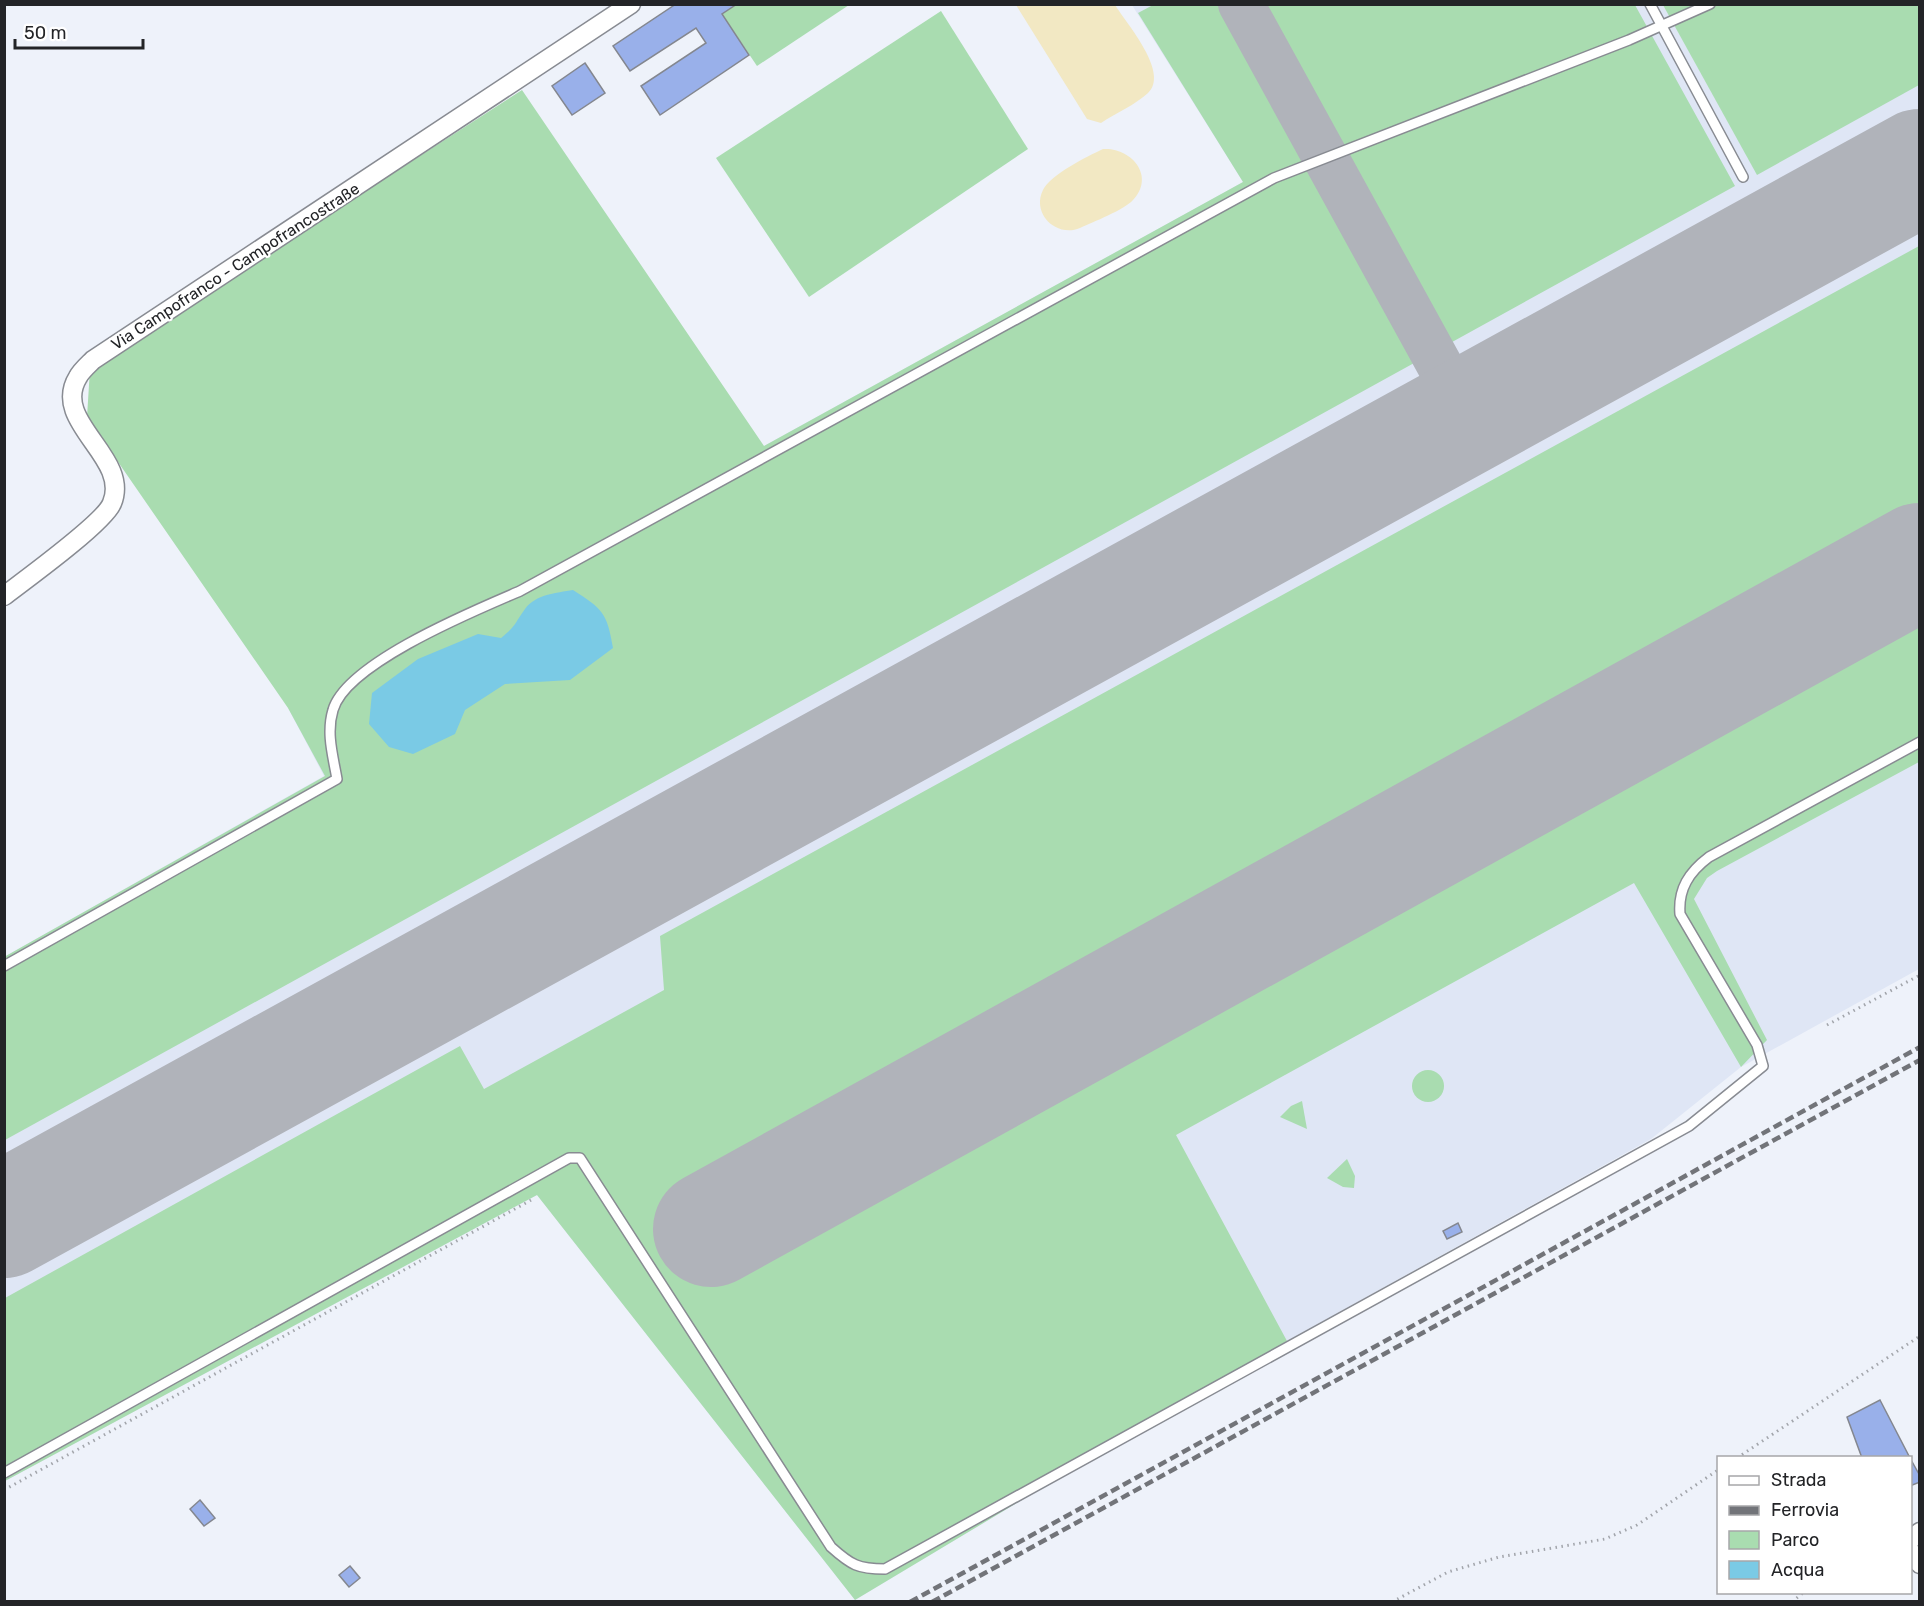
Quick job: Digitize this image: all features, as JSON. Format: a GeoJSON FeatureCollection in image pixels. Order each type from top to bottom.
{"type":"FeatureCollection","features":[{"type":"Feature","properties":{"kind":"street","name":"Via Campofranco - Campofrancostraße"},"geometry":{"type":"LineString","coordinates":[[4,596],[95,523],[112,504],[116,482],[78,418],[72,398],[77,378],[93,360],[631,4]]}},
{"type":"Feature","properties":{"kind":"lane"},"geometry":{"type":"LineString","coordinates":[[1650,4],[1743,177]]}},
{"type":"Feature","properties":{"kind":"lane"},"geometry":{"type":"LineString","coordinates":[[4,966],[337,779],[329,735],[333,709],[345,688],[368,668],[462,616],[520,591],[1274,178],[1629,40],[1710,4]]}},
{"type":"Feature","properties":{"kind":"lane"},"geometry":{"type":"LineString","coordinates":[[4,1473],[569,1158],[580,1158],[831,1547],[848,1562],[864,1569],[885,1569],[1689,1126],[1763,1066],[1757,1045],[1680,914],[1678,898],[1684,883],[1695,867],[1709,857],[1920,742]]}},
{"type":"Feature","properties":{"kind":"path"},"geometry":{"type":"LineString","coordinates":[[1827,1024],[1920,975]]}},
{"type":"Feature","properties":{"kind":"path"},"geometry":{"type":"LineString","coordinates":[[4,1490],[533,1199]]}},
{"type":"Feature","properties":{"kind":"path"},"geometry":{"type":"LineString","coordinates":[[1740,1456],[1920,1335]]}},
{"type":"Feature","properties":{"kind":"path"},"geometry":{"type":"LineString","coordinates":[[1392,1602],[1448,1572],[1499,1557],[1605,1539],[1637,1525],[1717,1471]]}},
{"type":"Feature","properties":{"kind":"shaded area"},"geometry":{"type":"Polygon","coordinates":[[[1132,5],[1919,5],[1919,969],[1741,1067],[1651,1139],[1287,1341],[855,1600],[537,1195],[5,1481],[4,957],[324,776],[288,708],[1243,182],[1132,5]]]}},
{"type":"Feature","properties":{"kind":"green space"},"geometry":{"type":"Polygon","coordinates":[[[737,4],[849,5],[757,66],[722,14],[737,4]]]}},
{"type":"Feature","properties":{"kind":"green space"},"geometry":{"type":"Polygon","coordinates":[[[1153,5],[1635,5],[1735,186],[5,1140],[4,957],[325,776],[288,708],[87,417],[90,369],[522,90],[764,446],[1243,182],[1138,13],[1153,5]]]}},
{"type":"Feature","properties":{"kind":"green space"},"geometry":{"type":"Polygon","coordinates":[[[1663,5],[1919,5],[1919,85],[1757,175],[1663,5]]]}},
{"type":"Feature","properties":{"kind":"green space"},"geometry":{"type":"Polygon","coordinates":[[[941,11],[1028,149],[809,297],[716,158],[941,11]]]}},
{"type":"Feature","properties":{"kind":"green space"},"geometry":{"type":"Polygon","coordinates":[[[1919,246],[1919,762],[1717,871],[1707,878],[1694,899],[1767,1040],[1741,1067],[1634,883],[1176,1135],[1287,1341],[855,1600],[537,1195],[5,1481],[5,1298],[460,1046],[484,1089],[664,990],[660,936],[1919,246]]]}},
{"type":"Feature","properties":{"kind":"green space"},"geometry":{"type":"Polygon","coordinates":[[[1428,1070],[1440,1074],[1444,1086],[1440,1098],[1428,1102],[1416,1098],[1412,1086],[1416,1074],[1428,1070]]]}},
{"type":"Feature","properties":{"kind":"green space"},"geometry":{"type":"Polygon","coordinates":[[[1302,1101],[1307,1129],[1280,1117],[1291,1106],[1302,1101]]]}},
{"type":"Feature","properties":{"kind":"green space"},"geometry":{"type":"Polygon","coordinates":[[[1347,1159],[1355,1176],[1354,1188],[1343,1187],[1327,1178],[1347,1159]]]}},
{"type":"Feature","properties":{"kind":"sand"},"geometry":{"type":"Polygon","coordinates":[[[1016,5],[1115,5],[1137,36],[1150,61],[1154,73],[1153,84],[1148,93],[1101,123],[1087,119],[1016,5]]]}},
{"type":"Feature","properties":{"kind":"sand"},"geometry":{"type":"Polygon","coordinates":[[[1103,149],[1123,153],[1137,165],[1142,182],[1139,191],[1123,208],[1080,228],[1063,230],[1055,227],[1048,222],[1040,207],[1043,190],[1061,172],[1103,149]]]}},
{"type":"Feature","properties":{"kind":"water"},"geometry":{"type":"Polygon","coordinates":[[[573,590],[602,613],[606,619],[613,648],[570,680],[505,684],[465,710],[455,734],[413,754],[389,747],[369,724],[372,693],[418,659],[478,634],[501,638],[535,600],[573,590]]]}},
{"type":"Feature","properties":{"kind":"building"},"geometry":{"type":"Polygon","coordinates":[[[676,4],[737,4],[722,14],[749,55],[660,115],[641,86],[706,43],[696,28],[630,71],[613,46],[676,4]]]}},
{"type":"Feature","properties":{"kind":"building"},"geometry":{"type":"Polygon","coordinates":[[[585,63],[605,93],[572,115],[552,86],[585,63]]]}},
{"type":"Feature","properties":{"kind":"building"},"geometry":{"type":"Polygon","coordinates":[[[1458,1223],[1462,1232],[1447,1239],[1443,1231],[1458,1223]]]}},
{"type":"Feature","properties":{"kind":"building"},"geometry":{"type":"Polygon","coordinates":[[[1880,1400],[1909,1456],[1861,1456],[1847,1417],[1880,1400]]]}},
{"type":"Feature","properties":{"kind":"building"},"geometry":{"type":"Polygon","coordinates":[[[1912,1462],[1920,1476],[1920,1482],[1912,1485],[1912,1462]]]}},
{"type":"Feature","properties":{"kind":"building"},"geometry":{"type":"Polygon","coordinates":[[[200,1500],[215,1518],[204,1526],[190,1509],[200,1500]]]}},
{"type":"Feature","properties":{"kind":"building"},"geometry":{"type":"Polygon","coordinates":[[[350,1566],[360,1578],[349,1587],[339,1575],[350,1566]]]}},
{"type":"Feature","properties":{"kind":"taxiway"},"geometry":{"type":"LineString","coordinates":[[1241,4],[1467,415]]}},
{"type":"Feature","properties":{"kind":"runway"},"geometry":{"type":"LineString","coordinates":[[4,1220],[1920,167]]}},
{"type":"Feature","properties":{"kind":"runway"},"geometry":{"type":"LineString","coordinates":[[711,1229],[1920,561]]}},
{"type":"Feature","properties":{"kind":"railway"},"geometry":{"type":"LineString","coordinates":[[910,1602],[1920,1047]]}},
{"type":"Feature","properties":{"kind":"railway"},"geometry":{"type":"LineString","coordinates":[[932,1602],[1920,1060]]}}]}
